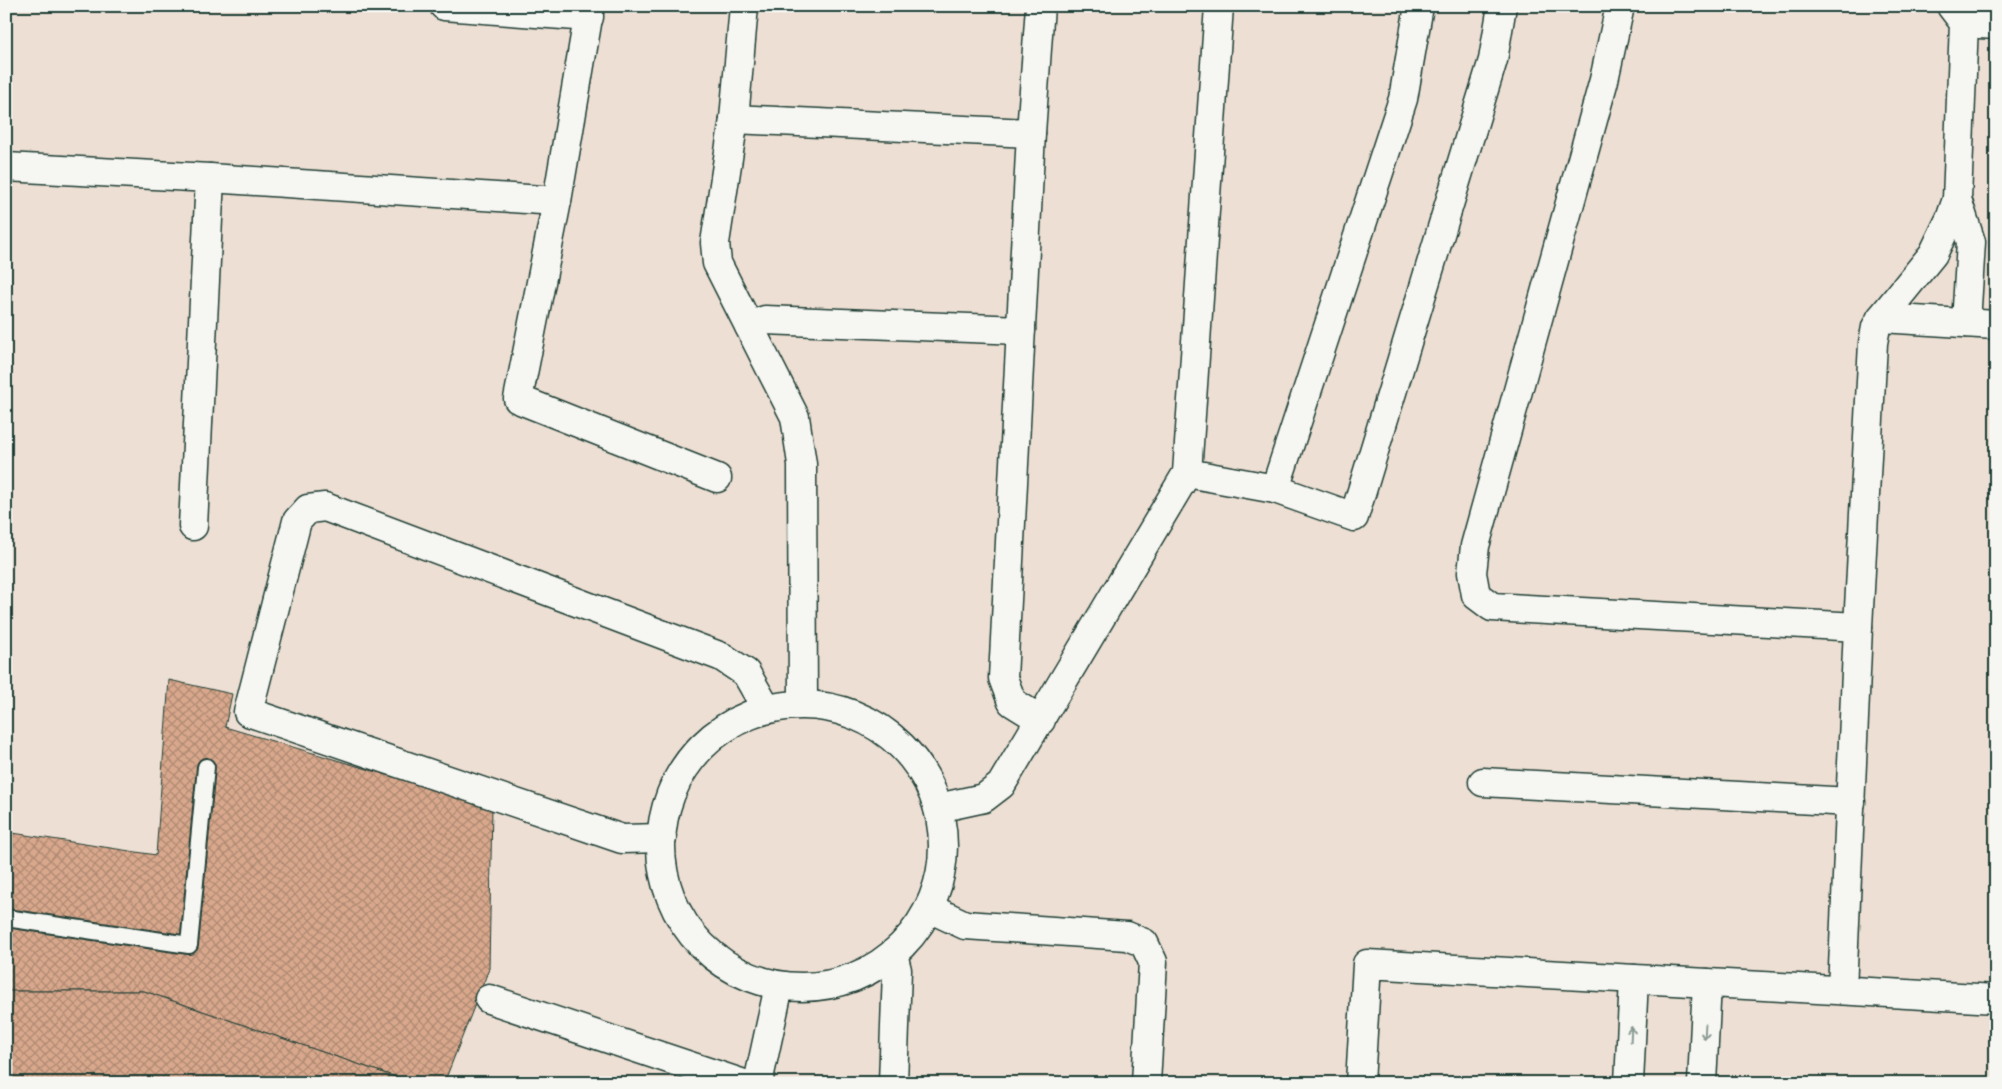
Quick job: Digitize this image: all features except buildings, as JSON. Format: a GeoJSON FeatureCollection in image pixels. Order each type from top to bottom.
{"type":"FeatureCollection","features":[{"type":"Feature","properties":{"kind":"street"},"geometry":{"type":"LineString","coordinates":[[444,6],[590,11],[558,201],[518,399],[717,478]]}},
{"type":"Feature","properties":{"kind":"street"},"geometry":{"type":"LineString","coordinates":[[744,6],[734,119],[715,243],[717,262],[795,417],[802,464],[803,704]]}},
{"type":"Feature","properties":{"kind":"street"},"geometry":{"type":"LineString","coordinates":[[1040,6],[1031,134],[1003,678],[1012,702],[1041,720]]}},
{"type":"Feature","properties":{"kind":"street"},"geometry":{"type":"LineString","coordinates":[[938,808],[984,798],[1001,784],[1187,473],[1219,6]]}},
{"type":"Feature","properties":{"kind":"street"},"geometry":{"type":"LineString","coordinates":[[1275,489],[1403,99],[1419,6]]}},
{"type":"Feature","properties":{"kind":"street"},"geometry":{"type":"LineString","coordinates":[[1187,473],[1275,489],[1354,517],[1493,60],[1502,6]]}},
{"type":"Feature","properties":{"kind":"street"},"geometry":{"type":"LineString","coordinates":[[1620,6],[1604,80],[1475,546],[1472,573],[1476,595],[1492,607],[1858,627]]}},
{"type":"Feature","properties":{"kind":"street"},"geometry":{"type":"LineString","coordinates":[[1966,323],[1971,242],[1957,199],[1957,15],[1996,25]]}},
{"type":"Feature","properties":{"kind":"street"},"geometry":{"type":"LineString","coordinates":[[734,119],[1031,134]]}},
{"type":"Feature","properties":{"kind":"street"},"geometry":{"type":"LineString","coordinates":[[6,167],[210,178],[558,201]]}},
{"type":"Feature","properties":{"kind":"street"},"geometry":{"type":"LineString","coordinates":[[193,526],[210,178]]}},
{"type":"Feature","properties":{"kind":"street"},"geometry":{"type":"LineString","coordinates":[[1842,990],[1873,343],[1876,327],[1881,318],[1933,254],[1950,219],[1957,199]]}},
{"type":"Feature","properties":{"kind":"street"},"geometry":{"type":"LineString","coordinates":[[1881,318],[1996,325]]}},
{"type":"Feature","properties":{"kind":"street"},"geometry":{"type":"LineString","coordinates":[[749,326],[765,320],[1021,330]]}},
{"type":"Feature","properties":{"kind":"street"},"geometry":{"type":"LineString","coordinates":[[662,838],[622,839],[248,712],[297,521],[308,509],[325,507],[722,657],[746,673],[766,708]]}},
{"type":"Feature","properties":{"kind":"street"},"geometry":{"type":"LineString","coordinates":[[803,704],[834,708],[862,718],[888,734],[910,754],[927,779],[938,808],[943,842],[940,876],[929,908],[914,933],[893,954],[859,976],[820,986],[779,986],[740,973],[706,949],[680,917],[665,878],[662,838],[668,802],[683,770],[706,743],[734,722],[766,708],[803,704]]}},
{"type":"Feature","properties":{"kind":"street"},"geometry":{"type":"LineString","coordinates":[[1483,782],[1851,802]]}},
{"type":"Feature","properties":{"kind":"street"},"geometry":{"type":"LineString","coordinates":[[929,908],[965,925],[1127,936],[1144,943],[1153,962],[1146,1083]]}},
{"type":"Feature","properties":{"kind":"street"},"geometry":{"type":"LineString","coordinates":[[893,954],[897,970],[893,1083]]}},
{"type":"Feature","properties":{"kind":"street"},"geometry":{"type":"LineString","coordinates":[[1360,1083],[1367,964],[1996,999]]}},
{"type":"Feature","properties":{"kind":"street"},"geometry":{"type":"LineString","coordinates":[[1629,1083],[1634,979]]}},
{"type":"Feature","properties":{"kind":"street"},"geometry":{"type":"LineString","coordinates":[[1702,1083],[1707,983]]}},
{"type":"Feature","properties":{"kind":"street"},"geometry":{"type":"LineString","coordinates":[[758,1083],[779,986]]}},
{"type":"Feature","properties":{"kind":"street"},"geometry":{"type":"LineString","coordinates":[[489,999],[741,1083]]}},
{"type":"Feature","properties":{"kind":"lane"},"geometry":{"type":"LineString","coordinates":[[6,918],[189,945],[206,767]]}}]}
